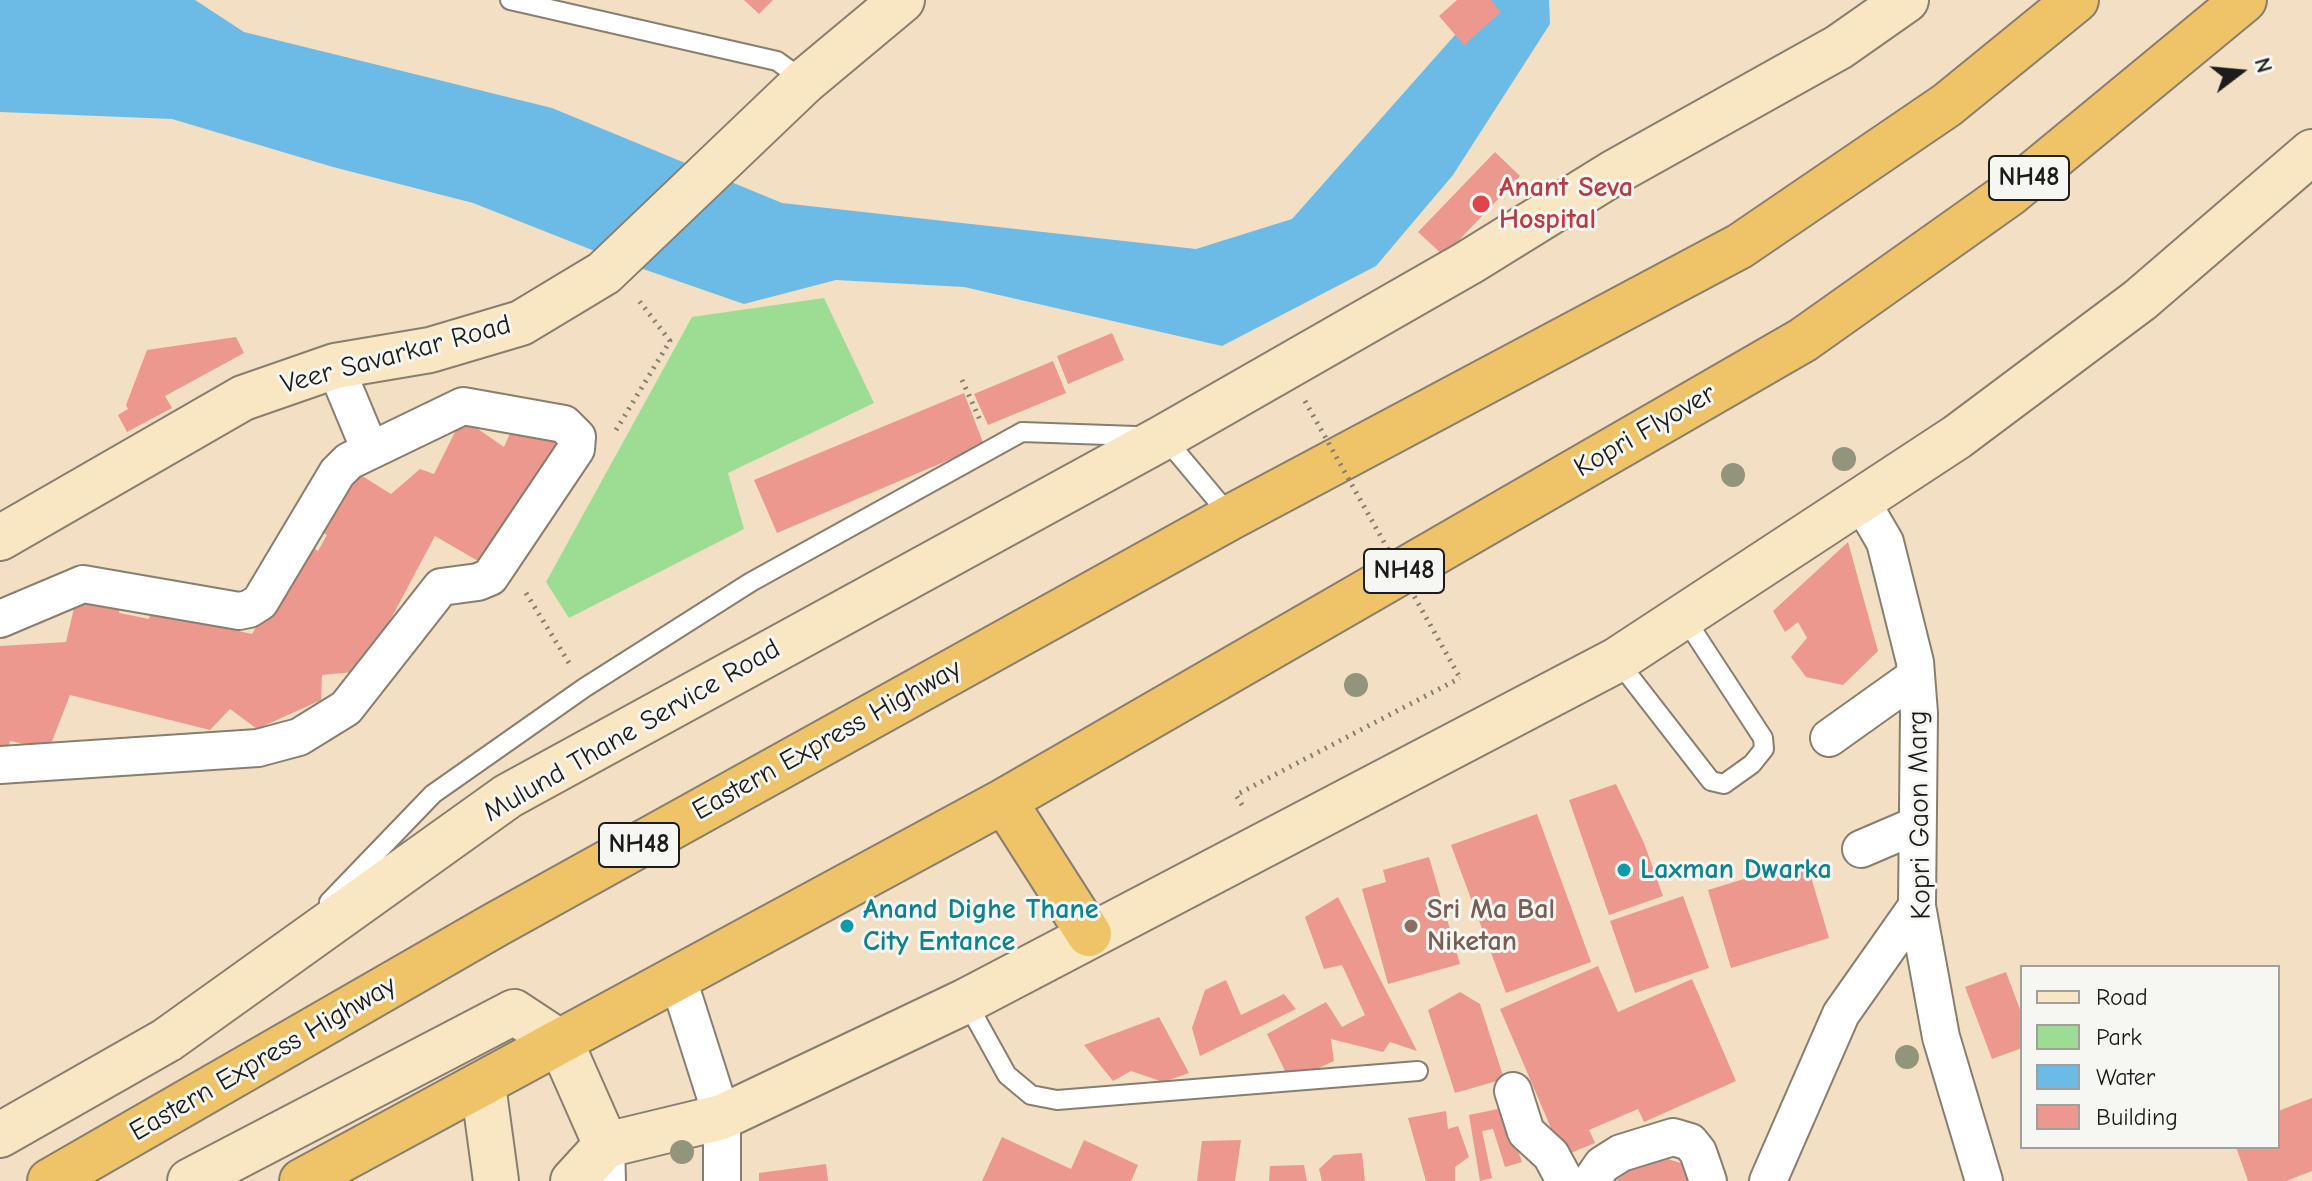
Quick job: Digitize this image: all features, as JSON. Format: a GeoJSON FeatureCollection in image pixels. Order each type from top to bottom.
{"type":"FeatureCollection","features":[{"type":"Feature","properties":{"kind":"highway","name":"NH48"},"geometry":{"type":"LineString","coordinates":[[1231,517],[1740,246],[1947,105],[2076,0]]}},
{"type":"Feature","properties":{"kind":"highway","name":"Kopri Flyover"},"geometry":{"type":"LineString","coordinates":[[1004,801],[1803,340],[2009,194],[2244,0]]}},
{"type":"Feature","properties":{"kind":"highway","name":"Eastern Express Highway"},"geometry":{"type":"LineString","coordinates":[[50,1181],[495,925],[1231,517]]}},
{"type":"Feature","properties":{"kind":"highway","name":"NH48"},"geometry":{"type":"LineString","coordinates":[[302,1181],[1004,801]]}},
{"type":"Feature","properties":{"kind":"highway"},"geometry":{"type":"LineString","coordinates":[[1004,801],[1089,934]]}},
{"type":"Feature","properties":{"kind":"street","name":"Veer Savarkar Road"},"geometry":{"type":"LineString","coordinates":[[0,538],[243,398],[335,366],[430,350],[521,323],[620,261],[805,81],[902,0]]}},
{"type":"Feature","properties":{"kind":"street","name":"Mulund Thane Service Road"},"geometry":{"type":"LineString","coordinates":[[0,1135],[167,1040],[508,796],[1164,437],[1468,263],[1615,172],[1839,47],[1906,0]]}},
{"type":"Feature","properties":{"kind":"street"},"geometry":{"type":"LineString","coordinates":[[573,1181],[607,1163],[722,1117],[966,1001],[1617,660],[1957,437],[2140,300],[2312,152]]}},
{"type":"Feature","properties":{"kind":"street"},"geometry":{"type":"LineString","coordinates":[[335,366],[370,450]]}},
{"type":"Feature","properties":{"kind":"street"},"geometry":{"type":"LineString","coordinates":[[0,619],[83,584],[239,611],[249,609],[260,602],[337,473],[349,461],[463,406],[564,424],[578,442],[490,577],[478,582],[441,587],[346,708],[299,737],[258,748],[0,765]]}},
{"type":"Feature","properties":{"kind":"street","name":"Kopri Gaon Marg"},"geometry":{"type":"LineString","coordinates":[[1860,499],[1885,542],[1916,676],[1919,713],[1917,906],[1941,1037],[1984,1181]]}},
{"type":"Feature","properties":{"kind":"street"},"geometry":{"type":"LineString","coordinates":[[1829,738],[1916,676]]}},
{"type":"Feature","properties":{"kind":"street"},"geometry":{"type":"LineString","coordinates":[[1861,849],[1917,825]]}},
{"type":"Feature","properties":{"kind":"street"},"geometry":{"type":"LineString","coordinates":[[1768,1181],[1841,1014],[1917,906]]}},
{"type":"Feature","properties":{"kind":"street"},"geometry":{"type":"LineString","coordinates":[[678,979],[722,1117],[722,1181]]}},
{"type":"Feature","properties":{"kind":"street"},"geometry":{"type":"LineString","coordinates":[[190,1181],[514,1012],[561,1043],[607,1163]]}},
{"type":"Feature","properties":{"kind":"street"},"geometry":{"type":"LineString","coordinates":[[483,1085],[496,1181]]}},
{"type":"Feature","properties":{"kind":"street"},"geometry":{"type":"LineString","coordinates":[[1513,1091],[1526,1132],[1551,1155],[1565,1181]]}},
{"type":"Feature","properties":{"kind":"street"},"geometry":{"type":"LineString","coordinates":[[1591,1181],[1602,1165],[1621,1153],[1673,1137],[1690,1142],[1698,1152],[1708,1181]]}},
{"type":"Feature","properties":{"kind":"lane"},"geometry":{"type":"LineString","coordinates":[[510,0],[777,61],[805,81]]}},
{"type":"Feature","properties":{"kind":"lane"},"geometry":{"type":"LineString","coordinates":[[258,977],[433,794],[584,688],[751,582],[1022,432],[1164,437],[1231,517]]}},
{"type":"Feature","properties":{"kind":"lane"},"geometry":{"type":"LineString","coordinates":[[1617,660],[1711,781],[1724,784],[1752,764],[1764,749],[1763,738],[1682,615]]}},
{"type":"Feature","properties":{"kind":"lane"},"geometry":{"type":"LineString","coordinates":[[966,1001],[1007,1075],[1031,1095],[1057,1100],[1418,1071]]}},
{"type":"Feature","properties":{"kind":"path"},"geometry":{"type":"LineString","coordinates":[[962,380],[993,448]]}},
{"type":"Feature","properties":{"kind":"path"},"geometry":{"type":"LineString","coordinates":[[1254,799],[1240,806],[1236,795],[1460,678],[1305,401]]}},
{"type":"Feature","properties":{"kind":"green space"},"geometry":{"type":"Polygon","coordinates":[[[824,298],[874,403],[728,473],[744,529],[569,618],[546,582],[692,317],[824,298]]]}},
{"type":"Feature","properties":{"kind":"water"},"geometry":{"type":"Polygon","coordinates":[[[0,0],[195,0],[244,32],[552,108],[782,203],[1196,249],[1292,219],[1486,0],[1549,0],[1550,24],[1453,175],[1376,266],[1222,346],[964,287],[836,280],[744,304],[620,261],[473,203],[333,167],[172,119],[0,112],[0,0]]]}},
{"type":"Feature","properties":{"kind":"building"},"geometry":{"type":"Polygon","coordinates":[[[744,0],[773,0],[759,14],[744,0]]]}},
{"type":"Feature","properties":{"kind":"building"},"geometry":{"type":"Polygon","coordinates":[[[1457,0],[1491,0],[1501,12],[1464,45],[1439,16],[1457,0]]]}},
{"type":"Feature","properties":{"kind":"building"},"geometry":{"type":"Polygon","coordinates":[[[1495,152],[1520,176],[1444,256],[1418,232],[1495,152]]]}},
{"type":"Feature","properties":{"kind":"building"},"geometry":{"type":"Polygon","coordinates":[[[1112,333],[1124,360],[1068,384],[1057,356],[1112,333]]]}},
{"type":"Feature","properties":{"kind":"building"},"geometry":{"type":"Polygon","coordinates":[[[236,337],[244,353],[165,396],[172,408],[127,432],[118,415],[128,409],[126,405],[147,350],[236,337]]]}},
{"type":"Feature","properties":{"kind":"building"},"geometry":{"type":"Polygon","coordinates":[[[1053,361],[1066,393],[988,425],[974,394],[1053,361]]]}},
{"type":"Feature","properties":{"kind":"building"},"geometry":{"type":"Polygon","coordinates":[[[964,393],[984,445],[777,533],[754,480],[964,393]]]}},
{"type":"Feature","properties":{"kind":"building"},"geometry":{"type":"Polygon","coordinates":[[[462,418],[504,447],[511,431],[526,437],[532,424],[566,444],[485,565],[435,536],[363,671],[322,675],[321,700],[257,729],[230,709],[210,730],[70,695],[49,749],[10,741],[8,750],[0,748],[0,646],[66,642],[78,591],[121,600],[119,613],[149,619],[151,611],[252,634],[306,543],[318,551],[327,535],[315,528],[351,469],[391,494],[420,469],[434,474],[462,418]]]}},
{"type":"Feature","properties":{"kind":"building"},"geometry":{"type":"Polygon","coordinates":[[[1848,542],[1878,651],[1843,685],[1806,677],[1791,657],[1807,638],[1798,622],[1785,632],[1773,611],[1848,542]]]}},
{"type":"Feature","properties":{"kind":"building","name":"Laxman Dwarka"},"geometry":{"type":"Polygon","coordinates":[[[1616,784],[1644,843],[1663,896],[1609,915],[1569,800],[1616,784]]]}},
{"type":"Feature","properties":{"kind":"building"},"geometry":{"type":"Polygon","coordinates":[[[1537,814],[1591,962],[1506,993],[1451,845],[1537,814]]]}},
{"type":"Feature","properties":{"kind":"building","name":"Sri Ma Bal Niketan"},"geometry":{"type":"Polygon","coordinates":[[[1429,857],[1460,964],[1388,984],[1362,889],[1386,882],[1383,870],[1429,857]]]}},
{"type":"Feature","properties":{"kind":"building"},"geometry":{"type":"Polygon","coordinates":[[[1806,860],[1829,938],[1731,968],[1708,890],[1806,860]]]}},
{"type":"Feature","properties":{"kind":"building"},"geometry":{"type":"Polygon","coordinates":[[[1683,896],[1709,968],[1635,993],[1610,921],[1683,896]]]}},
{"type":"Feature","properties":{"kind":"building"},"geometry":{"type":"Polygon","coordinates":[[[1338,897],[1417,1051],[1390,1042],[1383,1052],[1331,1039],[1334,1061],[1290,1081],[1267,1034],[1326,1002],[1342,1027],[1365,1015],[1342,965],[1324,969],[1305,917],[1338,897]]]}},
{"type":"Feature","properties":{"kind":"building"},"geometry":{"type":"Polygon","coordinates":[[[1598,966],[1618,1012],[1692,979],[1736,1081],[1644,1122],[1638,1109],[1589,1130],[1595,1143],[1563,1156],[1500,1009],[1598,966]]]}},
{"type":"Feature","properties":{"kind":"building"},"geometry":{"type":"Polygon","coordinates":[[[2006,972],[2020,1010],[2020,1049],[1992,1059],[1965,987],[2006,972]]]}},
{"type":"Feature","properties":{"kind":"building"},"geometry":{"type":"Polygon","coordinates":[[[1226,980],[1241,1015],[1284,994],[1296,1009],[1200,1056],[1192,1028],[1205,990],[1226,980]]]}},
{"type":"Feature","properties":{"kind":"building"},"geometry":{"type":"Polygon","coordinates":[[[1460,992],[1480,1004],[1504,1079],[1455,1093],[1428,1010],[1460,992]]]}},
{"type":"Feature","properties":{"kind":"building"},"geometry":{"type":"Polygon","coordinates":[[[1159,1017],[1189,1073],[1163,1082],[1131,1071],[1113,1081],[1084,1045],[1159,1017]]]}},
{"type":"Feature","properties":{"kind":"building"},"geometry":{"type":"Polygon","coordinates":[[[2312,1098],[2312,1171],[2286,1181],[2248,1181],[2237,1149],[2280,1149],[2280,1110],[2312,1098]]]}},
{"type":"Feature","properties":{"kind":"building"},"geometry":{"type":"Polygon","coordinates":[[[1503,1108],[1522,1162],[1505,1167],[1493,1129],[1482,1131],[1492,1178],[1480,1181],[1469,1115],[1503,1108]]]}},
{"type":"Feature","properties":{"kind":"building"},"geometry":{"type":"Polygon","coordinates":[[[1446,1111],[1448,1129],[1458,1126],[1469,1157],[1455,1167],[1455,1181],[1426,1181],[1408,1118],[1446,1111]]]}},
{"type":"Feature","properties":{"kind":"building"},"geometry":{"type":"Polygon","coordinates":[[[1002,1137],[1071,1169],[1084,1140],[1138,1165],[1131,1181],[982,1181],[1002,1137]]]}},
{"type":"Feature","properties":{"kind":"building"},"geometry":{"type":"Polygon","coordinates":[[[1241,1140],[1235,1181],[1197,1181],[1202,1141],[1241,1140]]]}},
{"type":"Feature","properties":{"kind":"building"},"geometry":{"type":"Polygon","coordinates":[[[1362,1153],[1365,1181],[1322,1181],[1319,1169],[1334,1155],[1362,1153]]]}},
{"type":"Feature","properties":{"kind":"building"},"geometry":{"type":"Polygon","coordinates":[[[1668,1159],[1687,1165],[1698,1181],[1615,1181],[1631,1170],[1668,1159]]]}},
{"type":"Feature","properties":{"kind":"building"},"geometry":{"type":"Polygon","coordinates":[[[826,1164],[828,1181],[759,1181],[759,1173],[826,1164]]]}},
{"type":"Feature","properties":{"kind":"building"},"geometry":{"type":"Polygon","coordinates":[[[1304,1165],[1307,1181],[1269,1181],[1270,1166],[1304,1165]]]}},
{"type":"Feature","properties":{"kind":"place","name":"Anant Seva Hospital"},"geometry":{"type":"Point","coordinates":[1481,204]}},
{"type":"Feature","properties":{"kind":"place","name":"Laxman Dwarka"},"geometry":{"type":"Point","coordinates":[1624,870]}},
{"type":"Feature","properties":{"kind":"place","name":"Anand Dighe Thane City Entance"},"geometry":{"type":"Point","coordinates":[847,926]}},
{"type":"Feature","properties":{"kind":"place","name":"Sri Ma Bal Niketan"},"geometry":{"type":"Point","coordinates":[1411,926]}}]}
